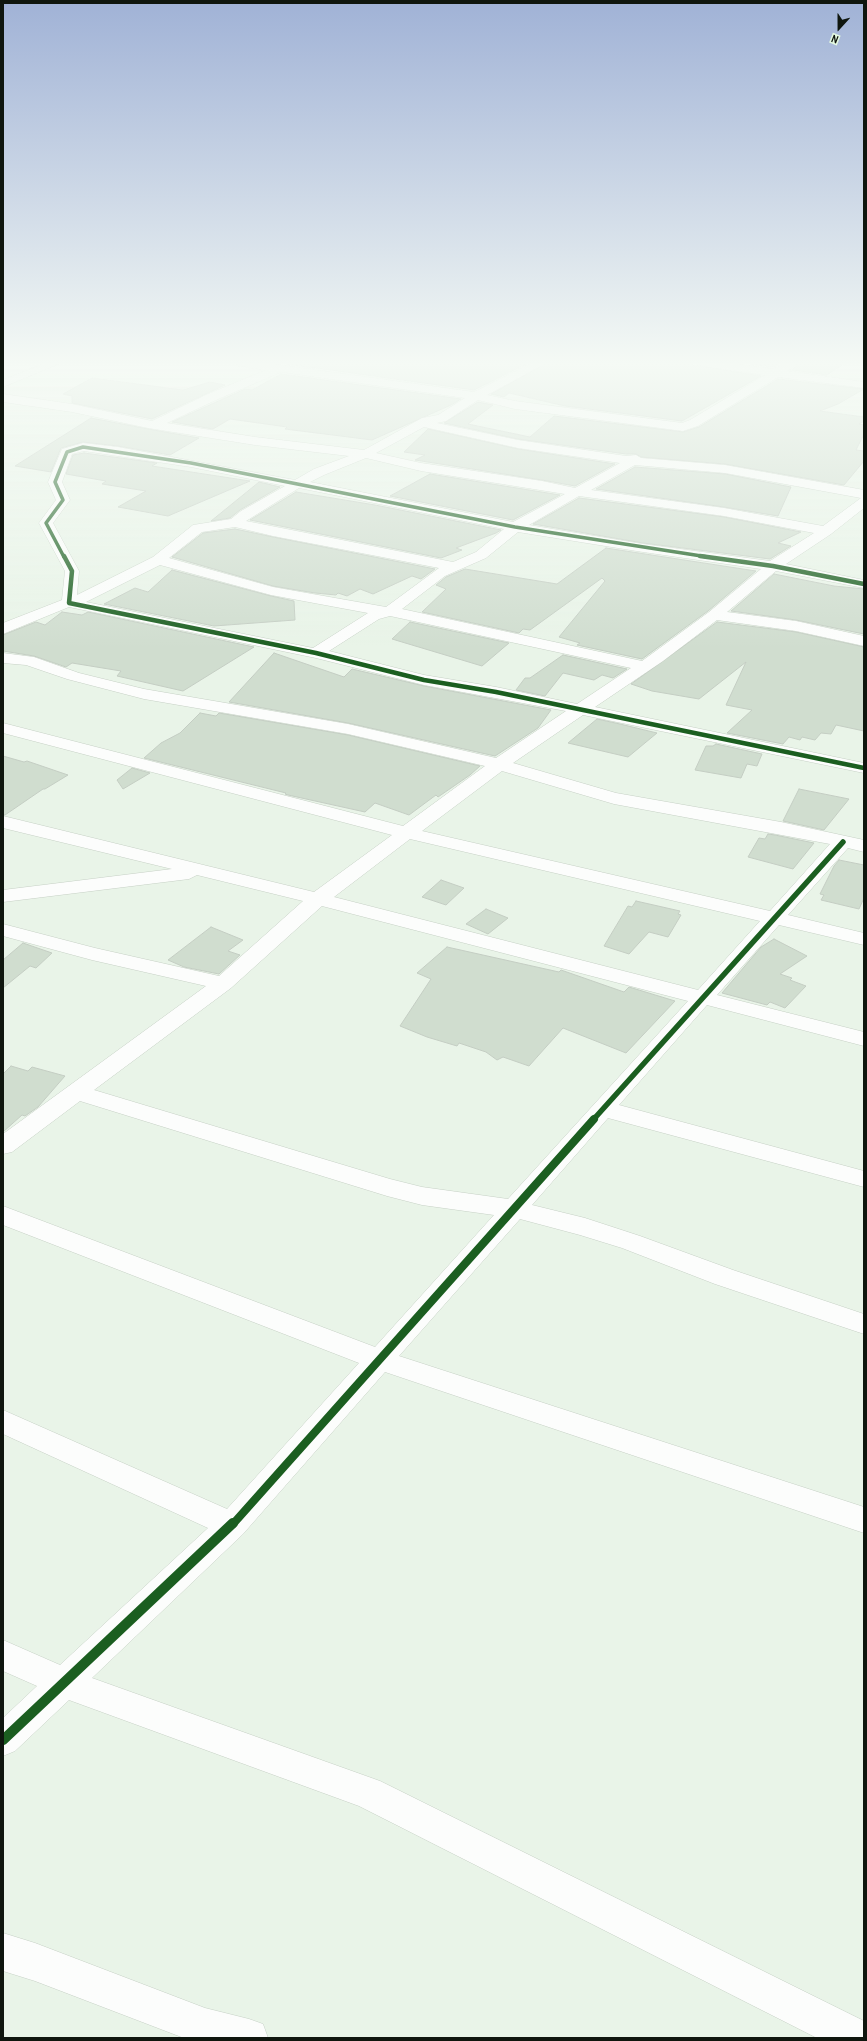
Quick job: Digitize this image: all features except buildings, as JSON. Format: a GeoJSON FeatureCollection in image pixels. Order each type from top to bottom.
{"type":"FeatureCollection","features":[{"type":"Feature","properties":{"kind":"street"},"geometry":{"type":"LineString","coordinates":[[65,458],[55,482],[63,500],[46,523],[72,571],[69,603]]}},
{"type":"Feature","properties":{"kind":"street"},"geometry":{"type":"LineString","coordinates":[[162,458],[515,527],[643,548],[773,566],[864,584]]}},
{"type":"Feature","properties":{"kind":"street"},"geometry":{"type":"LineString","coordinates":[[235,523],[246,514],[297,484],[320,472],[355,458]]}},
{"type":"Feature","properties":{"kind":"street"},"geometry":{"type":"LineString","coordinates":[[380,458],[400,464],[542,485],[576,492],[724,512],[826,531]]}},
{"type":"Feature","properties":{"kind":"street"},"geometry":{"type":"LineString","coordinates":[[614,458],[725,469],[864,494]]}},
{"type":"Feature","properties":{"kind":"street"},"geometry":{"type":"LineString","coordinates":[[316,653],[370,619],[388,612],[440,573],[480,555],[515,527],[636,460]]}},
{"type":"Feature","properties":{"kind":"street"},"geometry":{"type":"LineString","coordinates":[[3,1146],[223,983],[318,898],[499,764],[645,666],[714,615],[773,566],[826,531],[864,501]]}},
{"type":"Feature","properties":{"kind":"street"},"geometry":{"type":"LineString","coordinates":[[3,629],[48,610],[88,596],[158,560],[198,528],[235,523],[273,532],[455,567]]}},
{"type":"Feature","properties":{"kind":"street"},"geometry":{"type":"LineString","coordinates":[[158,560],[271,591],[331,603],[388,612],[645,666]]}},
{"type":"Feature","properties":{"kind":"street"},"geometry":{"type":"LineString","coordinates":[[69,603],[174,623],[316,653],[424,680],[496,692],[864,768]]}},
{"type":"Feature","properties":{"kind":"street"},"geometry":{"type":"LineString","coordinates":[[714,615],[796,626],[864,641]]}},
{"type":"Feature","properties":{"kind":"street"},"geometry":{"type":"LineString","coordinates":[[3,658],[28,660],[73,676],[144,694],[348,729],[499,764],[614,798],[782,828],[854,844]]}},
{"type":"Feature","properties":{"kind":"street"},"geometry":{"type":"LineString","coordinates":[[3,728],[407,832],[776,917],[864,939]]}},
{"type":"Feature","properties":{"kind":"street"},"geometry":{"type":"LineString","coordinates":[[3,822],[318,898],[864,1039]]}},
{"type":"Feature","properties":{"kind":"street"},"geometry":{"type":"LineString","coordinates":[[3,1740],[232,1525],[702,998],[776,917],[854,844]]}},
{"type":"Feature","properties":{"kind":"street"},"geometry":{"type":"LineString","coordinates":[[3,896],[204,871]]}},
{"type":"Feature","properties":{"kind":"street"},"geometry":{"type":"LineString","coordinates":[[3,930],[92,954],[223,983]]}},
{"type":"Feature","properties":{"kind":"street"},"geometry":{"type":"LineString","coordinates":[[77,1092],[386,1187],[422,1196],[515,1209],[585,1227],[631,1242],[724,1277],[864,1324]]}},
{"type":"Feature","properties":{"kind":"street"},"geometry":{"type":"LineString","coordinates":[[604,1109],[864,1179]]}},
{"type":"Feature","properties":{"kind":"street"},"geometry":{"type":"LineString","coordinates":[[3,1215],[380,1360],[864,1520]]}},
{"type":"Feature","properties":{"kind":"street"},"geometry":{"type":"LineString","coordinates":[[3,1421],[232,1525]]}},
{"type":"Feature","properties":{"kind":"street"},"geometry":{"type":"LineString","coordinates":[[3,1655],[64,1683],[368,1793],[858,2038]]}},
{"type":"Feature","properties":{"kind":"street"},"geometry":{"type":"LineString","coordinates":[[3,1952],[35,1962],[204,2027],[248,2038]]}},
{"type":"Feature","properties":{"kind":"cycle path"},"geometry":{"type":"LineString","coordinates":[[65,458],[55,482],[63,500],[46,523],[72,571],[69,603],[316,653],[424,680],[496,692],[864,768]]}},
{"type":"Feature","properties":{"kind":"cycle path"},"geometry":{"type":"LineString","coordinates":[[162,458],[515,527],[643,548],[773,566],[864,584]]}},
{"type":"Feature","properties":{"kind":"cycle path"},"geometry":{"type":"LineString","coordinates":[[3,1740],[232,1525],[843,842]]}}]}
